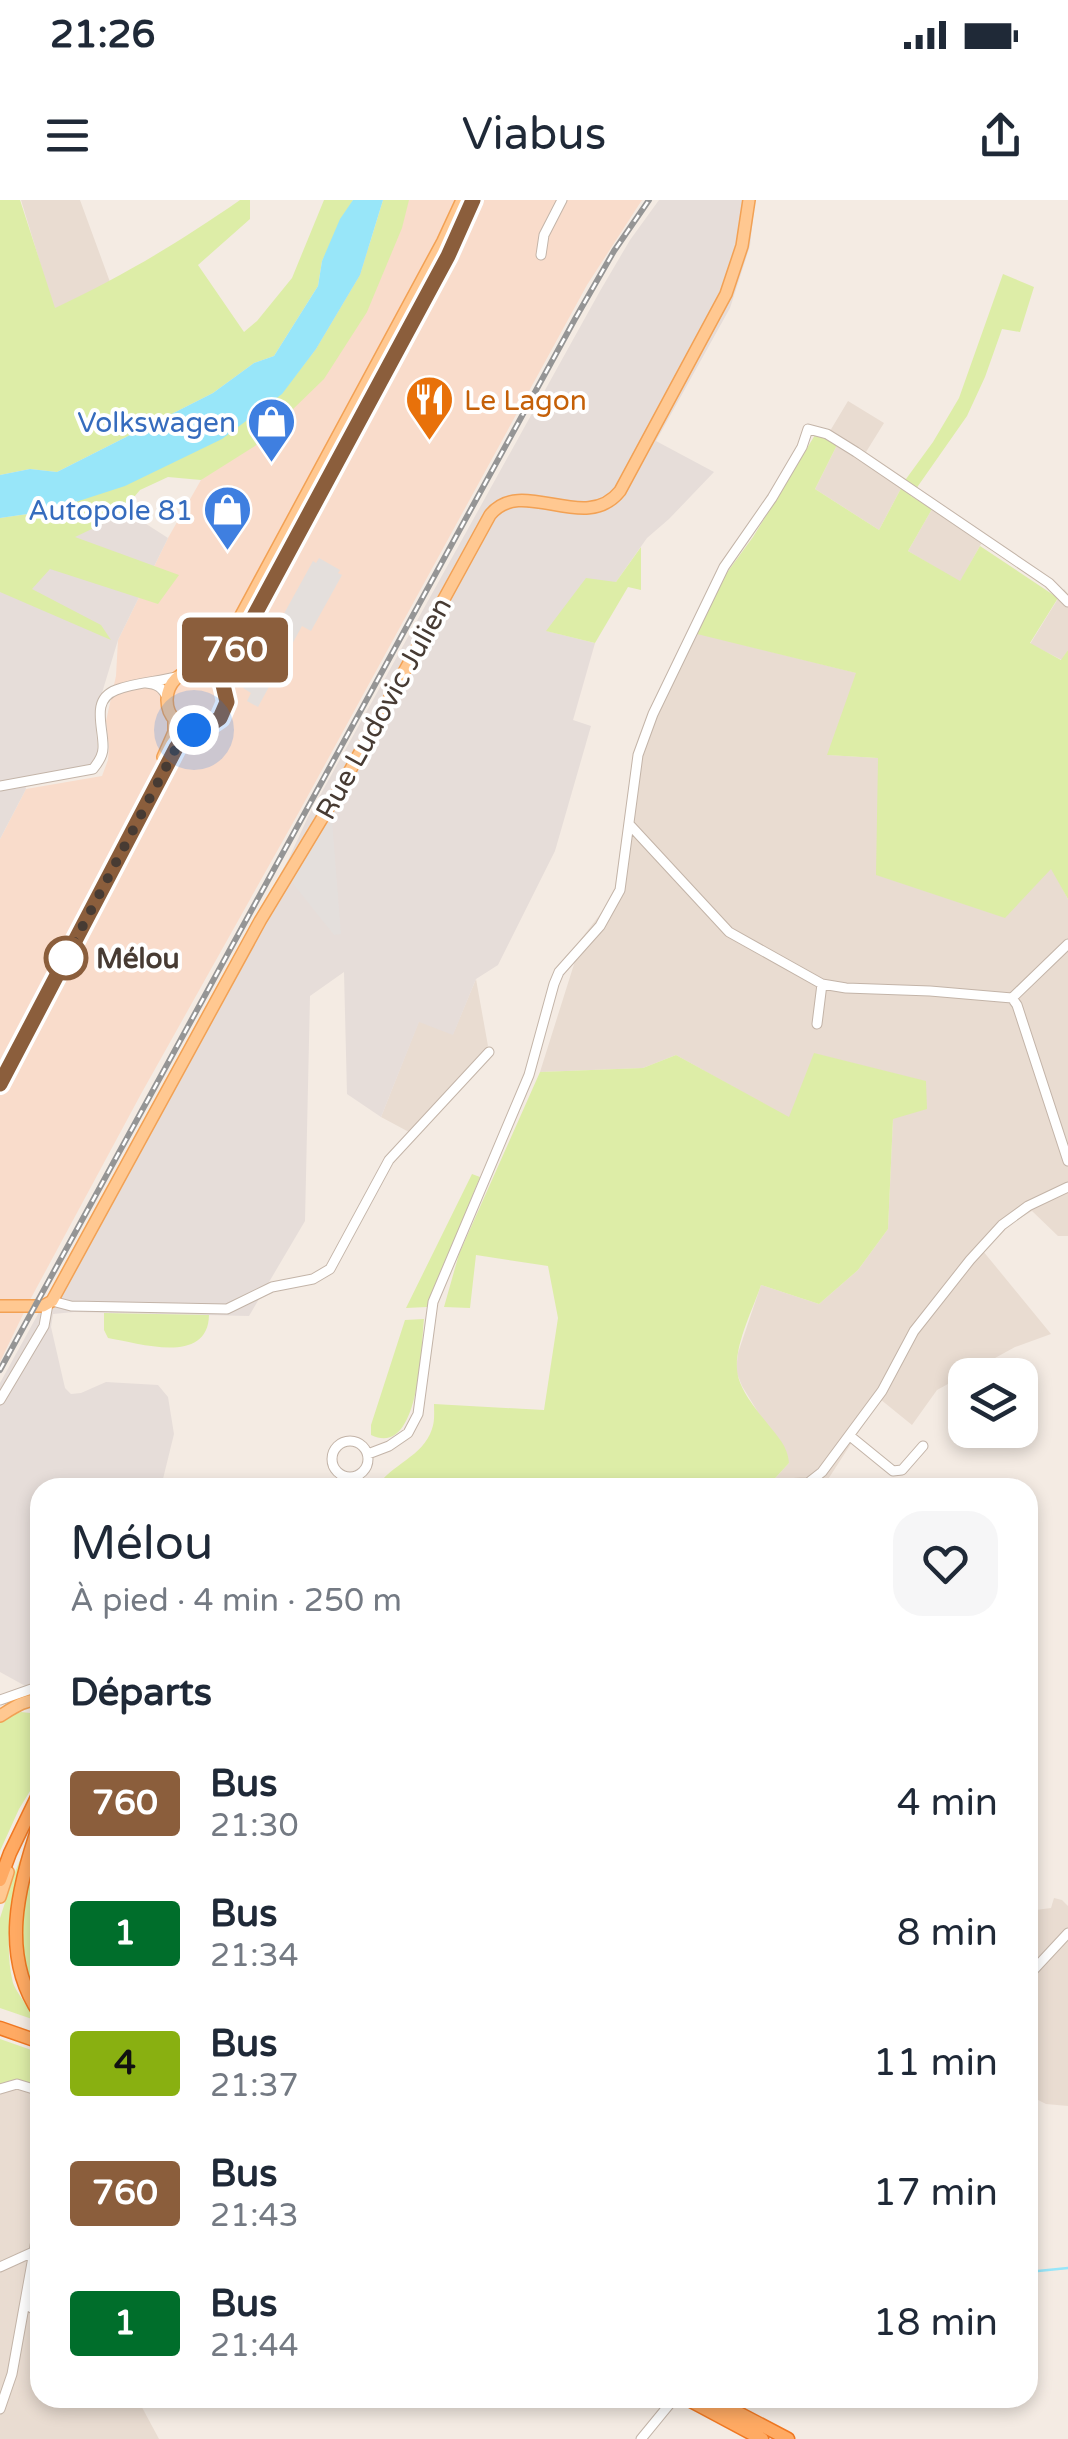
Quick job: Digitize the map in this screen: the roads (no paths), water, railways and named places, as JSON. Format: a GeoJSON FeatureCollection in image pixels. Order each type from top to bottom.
{"type":"FeatureCollection","features":[{"type":"Feature","properties":{"kind":"highway"},"geometry":{"type":"LineString","coordinates":[[0,1880],[30,1811]]}},
{"type":"Feature","properties":{"kind":"highway"},"geometry":{"type":"LineString","coordinates":[[30,1850],[11,1904],[6,1942],[14,1977],[30,2002]]}},
{"type":"Feature","properties":{"kind":"highway"},"geometry":{"type":"LineString","coordinates":[[0,2019],[30,2030]]}},
{"type":"Feature","properties":{"kind":"highway"},"geometry":{"type":"LineString","coordinates":[[0,2030],[30,2039]]}},
{"type":"Feature","properties":{"kind":"highway"},"geometry":{"type":"LineString","coordinates":[[698,2408],[762,2439]]}},
{"type":"Feature","properties":{"kind":"highway"},"geometry":{"type":"LineString","coordinates":[[729,2408],[788,2439]]}},
{"type":"Feature","properties":{"kind":"main road"},"geometry":{"type":"LineString","coordinates":[[202,670],[225,644],[462,200]]}},
{"type":"Feature","properties":{"kind":"main road"},"geometry":{"type":"LineString","coordinates":[[174,719],[194,730],[204,729],[220,718],[227,702],[223,685],[226,668],[448,256],[473,200]]}},
{"type":"Feature","properties":{"kind":"main road","name":"Rue Ludovic Julien"},"geometry":{"type":"LineString","coordinates":[[50,1302],[494,508],[507,501],[593,508],[616,496],[726,294],[742,246],[749,200]]}},
{"type":"Feature","properties":{"kind":"main road"},"geometry":{"type":"LineString","coordinates":[[0,1069],[170,744],[174,719],[167,697],[171,685],[180,676],[202,670],[223,685]]}},
{"type":"Feature","properties":{"kind":"main road"},"geometry":{"type":"LineString","coordinates":[[0,1084],[176,748],[194,730]]}},
{"type":"Feature","properties":{"kind":"main road"},"geometry":{"type":"LineString","coordinates":[[0,1306],[50,1302]]}},
{"type":"Feature","properties":{"kind":"main road"},"geometry":{"type":"LineString","coordinates":[[0,1716],[30,1701]]}},
{"type":"Feature","properties":{"kind":"main road"},"geometry":{"type":"LineString","coordinates":[[17,1705],[30,1707]]}},
{"type":"Feature","properties":{"kind":"main road"},"geometry":{"type":"LineString","coordinates":[[0,1864],[30,1806]]}},
{"type":"Feature","properties":{"kind":"main road"},"geometry":{"type":"LineString","coordinates":[[0,1897],[30,1822]]}},
{"type":"Feature","properties":{"kind":"street"},"geometry":{"type":"LineString","coordinates":[[541,254],[544,235],[562,200]]}},
{"type":"Feature","properties":{"kind":"street"},"geometry":{"type":"LineString","coordinates":[[368,1454],[408,1433],[418,1414],[433,1302],[529,1074],[559,972],[594,935],[611,910],[623,880],[638,754],[653,714],[724,567],[802,448],[808,428],[827,434],[856,452],[1049,582],[1068,602]]}},
{"type":"Feature","properties":{"kind":"street"},"geometry":{"type":"LineString","coordinates":[[0,786],[93,769],[103,748],[99,713],[112,690],[180,676]]}},
{"type":"Feature","properties":{"kind":"street"},"geometry":{"type":"LineString","coordinates":[[143,683],[155,684],[167,697]]}},
{"type":"Feature","properties":{"kind":"street"},"geometry":{"type":"LineString","coordinates":[[629,824],[729,932],[822,984],[1012,998],[1068,1161]]}},
{"type":"Feature","properties":{"kind":"street"},"geometry":{"type":"LineString","coordinates":[[1012,998],[1068,944]]}},
{"type":"Feature","properties":{"kind":"street"},"geometry":{"type":"LineString","coordinates":[[817,1024],[822,984]]}},
{"type":"Feature","properties":{"kind":"street"},"geometry":{"type":"LineString","coordinates":[[0,1400],[44,1326],[50,1302],[70,1306],[227,1309],[272,1288],[312,1279],[330,1269],[389,1160],[489,1052]]}},
{"type":"Feature","properties":{"kind":"street"},"geometry":{"type":"LineString","coordinates":[[816,1478],[882,1391],[914,1331],[970,1260],[1002,1225],[1028,1206],[1068,1187]]}},
{"type":"Feature","properties":{"kind":"street"},"geometry":{"type":"LineString","coordinates":[[850,1436],[898,1472],[923,1446]]}},
{"type":"Feature","properties":{"kind":"street"},"geometry":{"type":"LineString","coordinates":[[350,1478],[334,1467],[332,1458],[335,1448],[354,1440],[368,1454],[368,1463],[359,1478]]}},
{"type":"Feature","properties":{"kind":"street"},"geometry":{"type":"LineString","coordinates":[[0,1700],[30,1690]]}},
{"type":"Feature","properties":{"kind":"street"},"geometry":{"type":"LineString","coordinates":[[1038,1965],[1068,1933]]}},
{"type":"Feature","properties":{"kind":"street"},"geometry":{"type":"LineString","coordinates":[[0,2088],[17,2084],[30,2088]]}},
{"type":"Feature","properties":{"kind":"street"},"geometry":{"type":"LineString","coordinates":[[0,2267],[30,2253]]}},
{"type":"Feature","properties":{"kind":"street"},"geometry":{"type":"LineString","coordinates":[[0,2409],[12,2374],[30,2271]]}},
{"type":"Feature","properties":{"kind":"street"},"geometry":{"type":"LineString","coordinates":[[26,2296],[30,2307]]}},
{"type":"Feature","properties":{"kind":"street"},"geometry":{"type":"LineString","coordinates":[[22,2314],[30,2314]]}},
{"type":"Feature","properties":{"kind":"street"},"geometry":{"type":"LineString","coordinates":[[640,2439],[670,2408]]}},
{"type":"Feature","properties":{"kind":"water"},"geometry":{"type":"Polygon","coordinates":[[[353,200],[383,200],[360,275],[316,349],[282,394],[222,439],[125,486],[48,511],[0,518],[0,475],[30,469],[57,472],[213,393],[254,363],[274,356],[318,286],[322,261],[353,200]]]}},
{"type":"Feature","properties":{"kind":"waterway"},"geometry":{"type":"LineString","coordinates":[[1038,2271],[1068,2268]]}},
{"type":"Feature","properties":{"kind":"railway"},"geometry":{"type":"LineString","coordinates":[[0,1370],[575,319],[649,200]]}},
{"type":"Feature","properties":{"kind":"place","name":"Le Lagon"},"geometry":{"type":"Point","coordinates":[429,442]}},
{"type":"Feature","properties":{"kind":"place","name":"Volkswagen"},"geometry":{"type":"Point","coordinates":[271,464]}},
{"type":"Feature","properties":{"kind":"place","name":"Autopole 81"},"geometry":{"type":"Point","coordinates":[228,552]}},
{"type":"Feature","properties":{"kind":"place","name":"Mélou"},"geometry":{"type":"Point","coordinates":[66,958]}}]}
